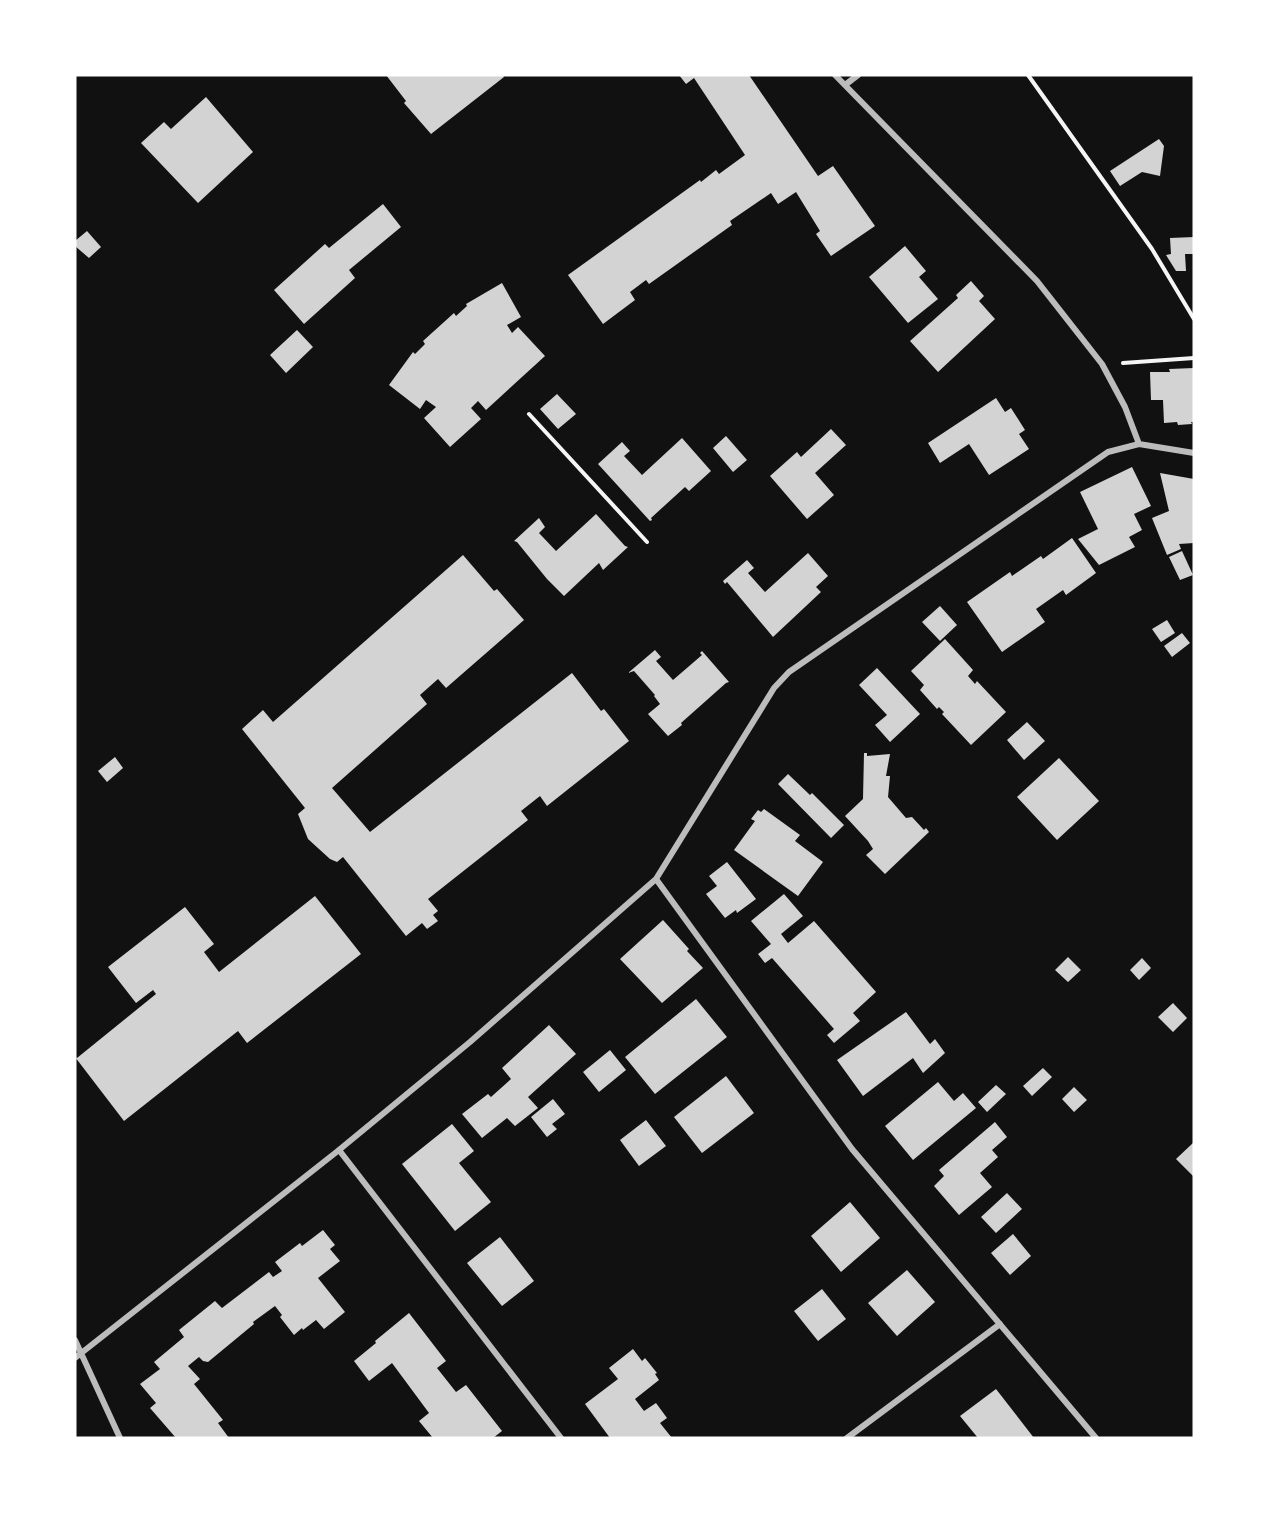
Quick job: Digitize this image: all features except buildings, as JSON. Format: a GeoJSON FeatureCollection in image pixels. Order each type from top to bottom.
{"type":"FeatureCollection","features":[{"type":"Feature","properties":{"kind":"street"},"geometry":{"type":"LineString","coordinates":[[835,75],[1037,281],[1102,364],[1125,407],[1139,444]]}},
{"type":"Feature","properties":{"kind":"street"},"geometry":{"type":"LineString","coordinates":[[844,85],[858,75]]}},
{"type":"Feature","properties":{"kind":"street"},"geometry":{"type":"LineString","coordinates":[[75,1358],[339,1150],[470,1042],[656,879],[774,688],[789,672],[1108,452],[1139,444],[1194,453]]}},
{"type":"Feature","properties":{"kind":"street"},"geometry":{"type":"LineString","coordinates":[[656,879],[852,1149],[1096,1438]]}},
{"type":"Feature","properties":{"kind":"street"},"geometry":{"type":"LineString","coordinates":[[339,1150],[561,1438]]}},
{"type":"Feature","properties":{"kind":"street"},"geometry":{"type":"LineString","coordinates":[[847,1438],[1000,1324]]}},
{"type":"Feature","properties":{"kind":"street"},"geometry":{"type":"LineString","coordinates":[[75,1340],[120,1438]]}},
{"type":"Feature","properties":{"kind":"path"},"geometry":{"type":"LineString","coordinates":[[1028,75],[1152,249],[1194,319]]}},
{"type":"Feature","properties":{"kind":"path"},"geometry":{"type":"LineString","coordinates":[[1102,364],[1194,358]]}},
{"type":"Feature","properties":{"kind":"path"},"geometry":{"type":"LineString","coordinates":[[530,414],[647,542]]}}]}
